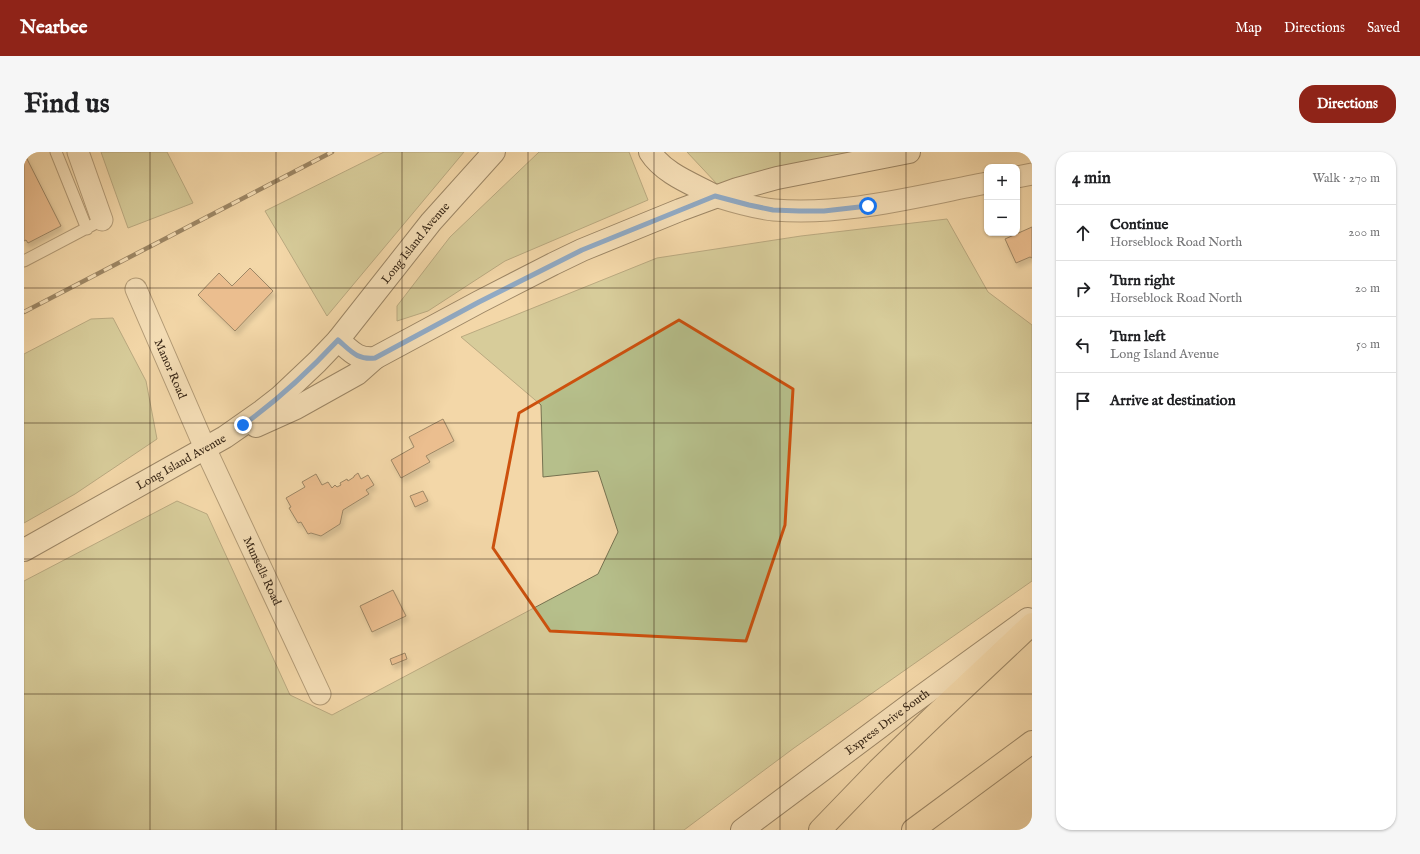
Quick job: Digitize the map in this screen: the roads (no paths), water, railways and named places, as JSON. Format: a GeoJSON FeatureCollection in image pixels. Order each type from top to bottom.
{"type":"FeatureCollection","features":[{"type":"Feature","properties":{"kind":"highway"},"geometry":{"type":"LineString","coordinates":[[820,830],[926,723],[1032,624]]}},
{"type":"Feature","properties":{"kind":"highway"},"geometry":{"type":"LineString","coordinates":[[913,830],[1032,742]]}},
{"type":"Feature","properties":{"kind":"street"},"geometry":{"type":"LineString","coordinates":[[78,152],[94,225]]}},
{"type":"Feature","properties":{"kind":"street","name":"Long Island Avenue"},"geometry":{"type":"LineString","coordinates":[[24,550],[205,448],[262,412],[300,379],[338,340],[431,222],[494,152]]}},
{"type":"Feature","properties":{"kind":"street"},"geometry":{"type":"LineString","coordinates":[[650,152],[658,162],[672,173],[715,196],[773,210],[824,211],[868,206],[984,184]]}},
{"type":"Feature","properties":{"kind":"street"},"geometry":{"type":"LineString","coordinates":[[205,448],[296,408],[357,374],[375,358],[576,252],[715,196],[737,189],[777,178],[909,152]]}},
{"type":"Feature","properties":{"kind":"street"},"geometry":{"type":"LineString","coordinates":[[1020,176],[1032,174]]}},
{"type":"Feature","properties":{"kind":"street","name":"Manor Road"},"geometry":{"type":"LineString","coordinates":[[136,288],[205,448]]}},
{"type":"Feature","properties":{"kind":"street"},"geometry":{"type":"LineString","coordinates":[[338,340],[357,356],[368,359],[375,358]]}},
{"type":"Feature","properties":{"kind":"street","name":"Munsells Road"},"geometry":{"type":"LineString","coordinates":[[205,448],[320,694]]}},
{"type":"Feature","properties":{"kind":"street","name":"Express Drive South"},"geometry":{"type":"LineString","coordinates":[[742,830],[908,706],[1032,616]]}},
{"type":"Feature","properties":{"kind":"lane"},"geometry":{"type":"LineString","coordinates":[[24,261],[94,225],[56,152]]}},
{"type":"Feature","properties":{"kind":"railway"},"geometry":{"type":"LineString","coordinates":[[24,312],[332,152]]}}]}
